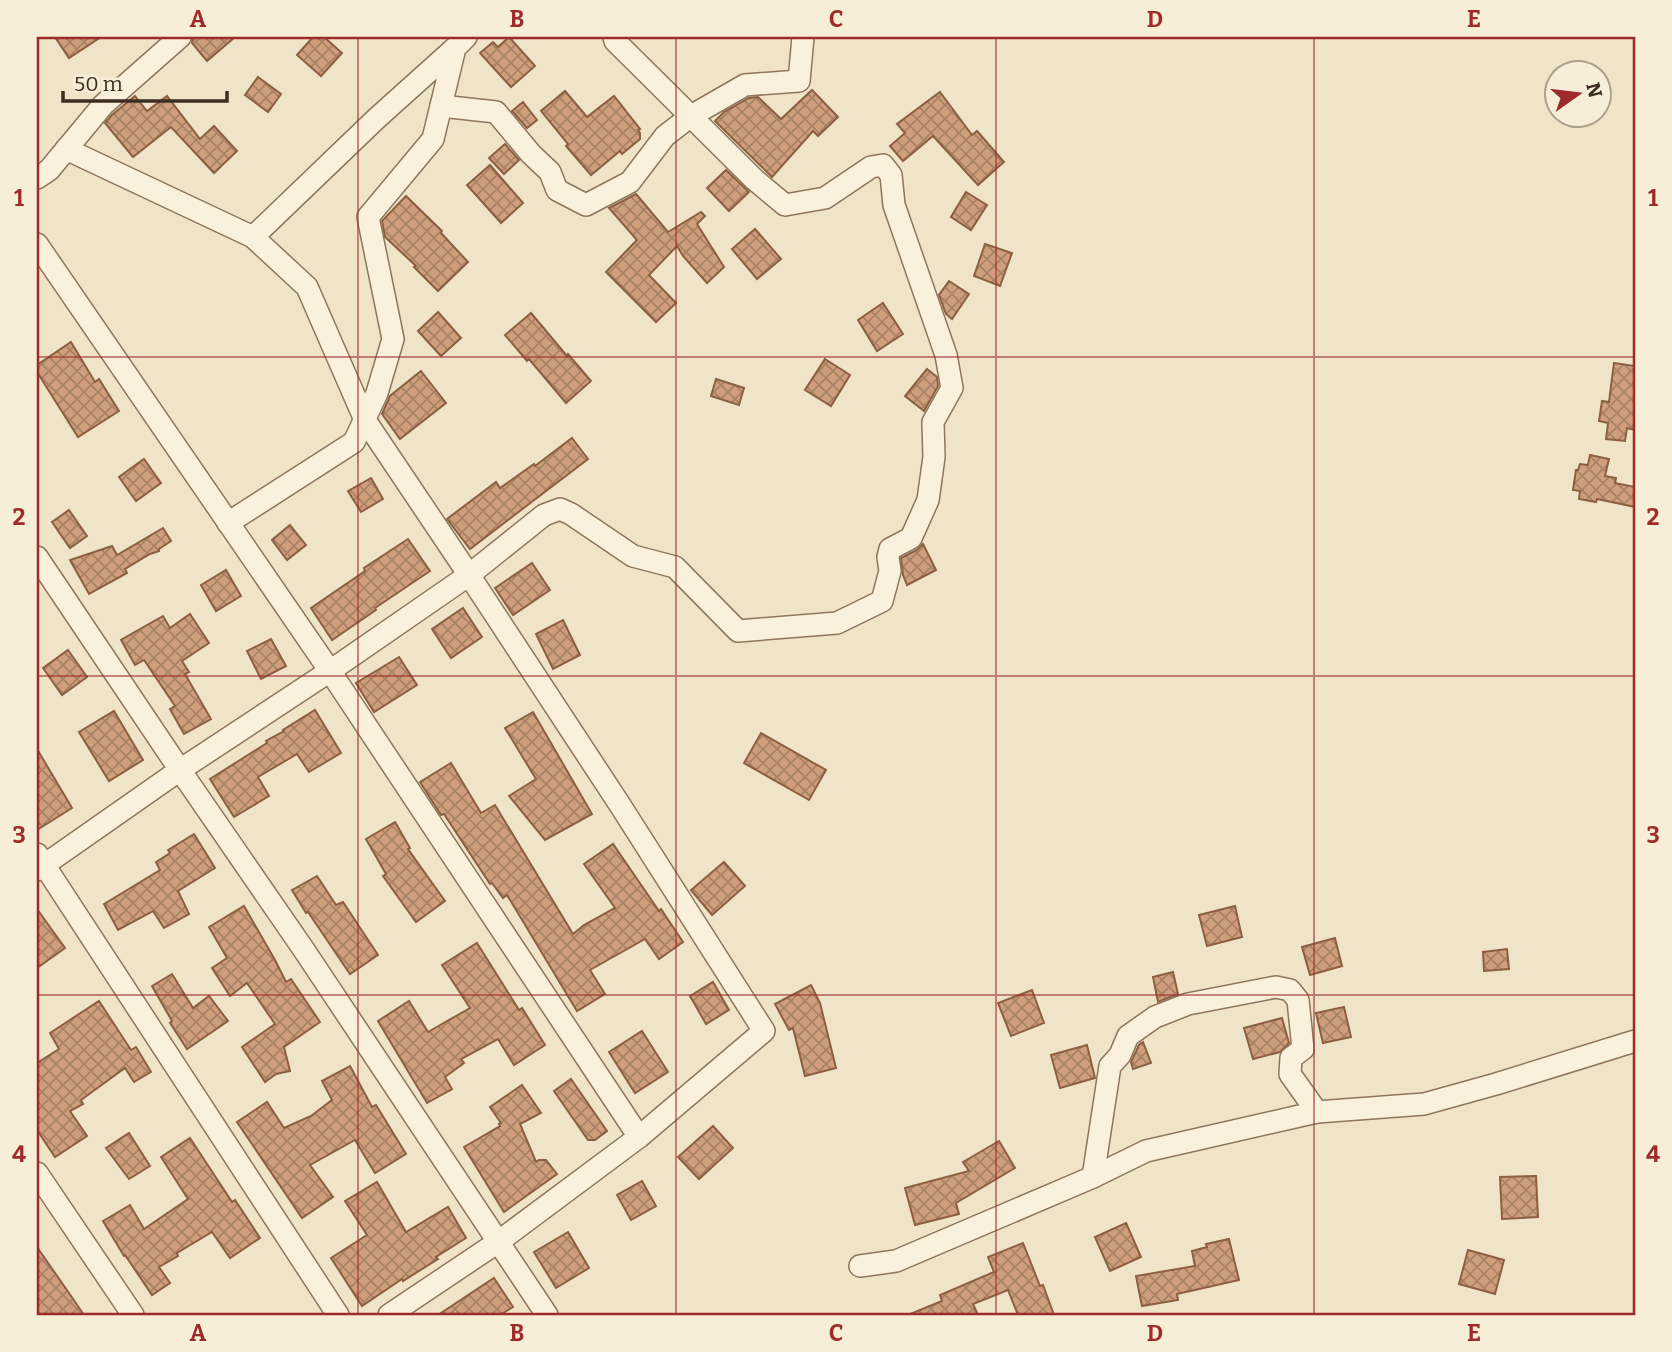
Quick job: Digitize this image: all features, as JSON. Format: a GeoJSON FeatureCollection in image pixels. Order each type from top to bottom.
{"type":"FeatureCollection","features":[{"type":"Feature","properties":{"kind":"street"},"geometry":{"type":"LineString","coordinates":[[37,178],[49,170],[103,105],[180,37]]}},
{"type":"Feature","properties":{"kind":"street"},"geometry":{"type":"LineString","coordinates":[[338,1315],[39,863],[330,671],[469,575],[544,516],[560,509],[633,556],[674,568],[738,631],[837,623],[882,601],[890,571],[890,549],[911,538],[928,500],[934,457],[933,422],[952,388],[946,355],[894,205],[891,174],[883,165],[871,167],[825,198],[785,205],[755,180],[614,37]]}},
{"type":"Feature","properties":{"kind":"street"},"geometry":{"type":"LineString","coordinates":[[441,106],[496,112],[550,172],[557,190],[586,205],[630,181],[665,136],[691,116],[745,85],[799,80],[803,37]]}},
{"type":"Feature","properties":{"kind":"street"},"geometry":{"type":"LineString","coordinates":[[253,237],[367,127],[461,42]]}},
{"type":"Feature","properties":{"kind":"street"},"geometry":{"type":"LineString","coordinates":[[228,523],[354,442],[365,420],[377,393],[393,339],[368,217],[433,139],[461,42]]}},
{"type":"Feature","properties":{"kind":"street"},"geometry":{"type":"LineString","coordinates":[[66,149],[253,237],[307,287],[365,420],[620,805],[764,1031],[639,1137],[498,1242],[389,1315]]}},
{"type":"Feature","properties":{"kind":"street"},"geometry":{"type":"LineString","coordinates":[[37,244],[330,671],[639,1137]]}},
{"type":"Feature","properties":{"kind":"street"},"geometry":{"type":"LineString","coordinates":[[37,557],[304,950],[547,1315]]}},
{"type":"Feature","properties":{"kind":"street"},"geometry":{"type":"LineString","coordinates":[[1093,1177],[1110,1066],[1120,1055],[1128,1036],[1155,1017],[1188,1004],[1276,987],[1290,990],[1298,1000],[1303,1049],[1291,1058],[1290,1074],[1317,1112]]}},
{"type":"Feature","properties":{"kind":"street"},"geometry":{"type":"LineString","coordinates":[[860,1266],[896,1261],[1146,1152],[1317,1112],[1424,1104],[1635,1041]]}},
{"type":"Feature","properties":{"kind":"street"},"geometry":{"type":"LineString","coordinates":[[37,1173],[133,1315]]}},
{"type":"Feature","properties":{"kind":"building"},"geometry":{"type":"Polygon","coordinates":[[[55,37],[101,37],[69,58],[55,37]]]}},
{"type":"Feature","properties":{"kind":"building"},"geometry":{"type":"Polygon","coordinates":[[[193,37],[235,37],[207,61],[192,43],[193,37]]]}},
{"type":"Feature","properties":{"kind":"building"},"geometry":{"type":"Polygon","coordinates":[[[313,37],[324,37],[342,53],[321,76],[297,55],[313,37]]]}},
{"type":"Feature","properties":{"kind":"building"},"geometry":{"type":"Polygon","coordinates":[[[509,37],[535,66],[511,87],[480,53],[493,42],[498,47],[509,37]]]}},
{"type":"Feature","properties":{"kind":"building"},"geometry":{"type":"Polygon","coordinates":[[[258,77],[281,94],[268,112],[245,95],[258,77]]]}},
{"type":"Feature","properties":{"kind":"building"},"geometry":{"type":"Polygon","coordinates":[[[812,90],[838,117],[818,136],[813,131],[772,177],[715,121],[724,112],[749,98],[758,97],[781,119],[812,90]]]}},
{"type":"Feature","properties":{"kind":"building"},"geometry":{"type":"Polygon","coordinates":[[[565,91],[587,117],[614,96],[640,129],[640,139],[622,154],[620,151],[591,175],[541,111],[565,91]]]}},
{"type":"Feature","properties":{"kind":"building"},"geometry":{"type":"Polygon","coordinates":[[[940,92],[972,135],[977,131],[1004,162],[978,185],[933,136],[903,161],[890,146],[905,133],[897,124],[940,92]]]}},
{"type":"Feature","properties":{"kind":"building"},"geometry":{"type":"Polygon","coordinates":[[[135,96],[147,111],[167,96],[200,139],[214,126],[237,151],[214,173],[171,127],[133,157],[105,123],[135,96]]]}},
{"type":"Feature","properties":{"kind":"building"},"geometry":{"type":"Polygon","coordinates":[[[523,102],[537,120],[527,128],[512,111],[523,102]]]}},
{"type":"Feature","properties":{"kind":"building"},"geometry":{"type":"Polygon","coordinates":[[[505,144],[519,160],[504,174],[489,158],[505,144]]]}},
{"type":"Feature","properties":{"kind":"building"},"geometry":{"type":"Polygon","coordinates":[[[490,165],[523,203],[501,223],[467,185],[490,165]]]}},
{"type":"Feature","properties":{"kind":"building"},"geometry":{"type":"Polygon","coordinates":[[[726,170],[749,192],[729,211],[707,188],[726,170]]]}},
{"type":"Feature","properties":{"kind":"building"},"geometry":{"type":"Polygon","coordinates":[[[966,192],[987,205],[971,230],[951,217],[966,192]]]}},
{"type":"Feature","properties":{"kind":"building"},"geometry":{"type":"Polygon","coordinates":[[[636,194],[668,232],[701,212],[705,216],[697,224],[724,267],[707,283],[677,246],[649,275],[676,303],[656,322],[606,272],[637,240],[609,208],[636,194]]]}},
{"type":"Feature","properties":{"kind":"building"},"geometry":{"type":"Polygon","coordinates":[[[406,196],[442,231],[468,262],[438,291],[385,237],[382,221],[406,196]]]}},
{"type":"Feature","properties":{"kind":"building"},"geometry":{"type":"Polygon","coordinates":[[[755,229],[781,259],[757,279],[732,249],[755,229]]]}},
{"type":"Feature","properties":{"kind":"building"},"geometry":{"type":"Polygon","coordinates":[[[985,244],[1012,253],[1000,286],[974,276],[985,244]]]}},
{"type":"Feature","properties":{"kind":"building"},"geometry":{"type":"Polygon","coordinates":[[[949,281],[969,294],[952,319],[946,314],[939,295],[949,281]]]}},
{"type":"Feature","properties":{"kind":"building"},"geometry":{"type":"Polygon","coordinates":[[[883,303],[903,334],[877,351],[858,320],[883,303]]]}},
{"type":"Feature","properties":{"kind":"building"},"geometry":{"type":"Polygon","coordinates":[[[438,312],[461,338],[441,356],[418,331],[438,312]]]}},
{"type":"Feature","properties":{"kind":"building"},"geometry":{"type":"Polygon","coordinates":[[[531,313],[591,381],[566,403],[505,335],[531,313]]]}},
{"type":"Feature","properties":{"kind":"building"},"geometry":{"type":"Polygon","coordinates":[[[71,342],[95,382],[99,379],[119,411],[78,437],[37,372],[37,365],[71,342]]]}},
{"type":"Feature","properties":{"kind":"building"},"geometry":{"type":"Polygon","coordinates":[[[825,359],[850,375],[831,406],[805,390],[825,359]]]}},
{"type":"Feature","properties":{"kind":"building"},"geometry":{"type":"Polygon","coordinates":[[[1614,363],[1635,366],[1635,430],[1627,428],[1625,441],[1606,439],[1608,423],[1599,421],[1602,401],[1609,402],[1614,363]]]}},
{"type":"Feature","properties":{"kind":"building"},"geometry":{"type":"Polygon","coordinates":[[[927,369],[937,377],[938,386],[924,411],[905,396],[927,369]]]}},
{"type":"Feature","properties":{"kind":"building"},"geometry":{"type":"Polygon","coordinates":[[[421,371],[446,403],[400,439],[382,414],[390,396],[421,371]]]}},
{"type":"Feature","properties":{"kind":"building"},"geometry":{"type":"Polygon","coordinates":[[[716,379],[744,388],[739,405],[711,396],[716,379]]]}},
{"type":"Feature","properties":{"kind":"building"},"geometry":{"type":"Polygon","coordinates":[[[572,438],[588,459],[470,549],[447,519],[496,482],[500,488],[572,438]]]}},
{"type":"Feature","properties":{"kind":"building"},"geometry":{"type":"Polygon","coordinates":[[[1590,455],[1609,459],[1605,476],[1616,478],[1615,483],[1635,487],[1635,507],[1597,499],[1596,502],[1579,499],[1580,491],[1573,490],[1576,470],[1580,464],[1588,465],[1590,455]]]}},
{"type":"Feature","properties":{"kind":"building"},"geometry":{"type":"Polygon","coordinates":[[[144,459],[161,483],[136,501],[119,477],[144,459]]]}},
{"type":"Feature","properties":{"kind":"building"},"geometry":{"type":"Polygon","coordinates":[[[371,478],[383,499],[361,512],[348,491],[371,478]]]}},
{"type":"Feature","properties":{"kind":"building"},"geometry":{"type":"Polygon","coordinates":[[[69,510],[87,536],[70,548],[52,522],[69,510]]]}},
{"type":"Feature","properties":{"kind":"building"},"geometry":{"type":"Polygon","coordinates":[[[290,525],[306,545],[287,560],[272,540],[290,525]]]}},
{"type":"Feature","properties":{"kind":"building"},"geometry":{"type":"Polygon","coordinates":[[[163,528],[171,541],[159,551],[125,569],[127,573],[89,594],[70,560],[112,546],[117,555],[163,528]]]}},
{"type":"Feature","properties":{"kind":"building"},"geometry":{"type":"Polygon","coordinates":[[[408,539],[430,571],[332,640],[311,608],[408,539]]]}},
{"type":"Feature","properties":{"kind":"building"},"geometry":{"type":"Polygon","coordinates":[[[923,544],[936,570],[907,585],[901,558],[923,544]]]}},
{"type":"Feature","properties":{"kind":"building"},"geometry":{"type":"Polygon","coordinates":[[[532,563],[550,590],[513,615],[495,588],[532,563]]]}},
{"type":"Feature","properties":{"kind":"building"},"geometry":{"type":"Polygon","coordinates":[[[226,570],[241,596],[216,611],[201,585],[226,570]]]}},
{"type":"Feature","properties":{"kind":"building"},"geometry":{"type":"Polygon","coordinates":[[[463,608],[482,637],[451,658],[432,629],[463,608]]]}},
{"type":"Feature","properties":{"kind":"building"},"geometry":{"type":"Polygon","coordinates":[[[190,614],[209,643],[182,661],[189,672],[185,674],[211,719],[184,734],[170,709],[175,706],[144,660],[135,665],[121,640],[163,616],[170,628],[190,614]]]}},
{"type":"Feature","properties":{"kind":"building"},"geometry":{"type":"Polygon","coordinates":[[[563,620],[580,655],[553,669],[536,634],[563,620]]]}},
{"type":"Feature","properties":{"kind":"building"},"geometry":{"type":"Polygon","coordinates":[[[271,639],[286,666],[261,679],[247,651],[271,639]]]}},
{"type":"Feature","properties":{"kind":"building"},"geometry":{"type":"Polygon","coordinates":[[[68,650],[87,677],[62,695],[43,668],[68,650]]]}},
{"type":"Feature","properties":{"kind":"building"},"geometry":{"type":"Polygon","coordinates":[[[399,657],[417,685],[374,712],[356,683],[399,657]]]}},
{"type":"Feature","properties":{"kind":"building"},"geometry":{"type":"Polygon","coordinates":[[[315,710],[341,753],[309,772],[297,754],[258,777],[269,796],[234,817],[210,779],[315,710]]]}},
{"type":"Feature","properties":{"kind":"building"},"geometry":{"type":"Polygon","coordinates":[[[114,711],[143,760],[109,781],[79,732],[114,711]]]}},
{"type":"Feature","properties":{"kind":"building"},"geometry":{"type":"Polygon","coordinates":[[[533,712],[592,814],[545,840],[509,796],[536,779],[505,728],[533,712]]]}},
{"type":"Feature","properties":{"kind":"building"},"geometry":{"type":"Polygon","coordinates":[[[761,733],[826,770],[809,800],[744,763],[761,733]]]}},
{"type":"Feature","properties":{"kind":"building"},"geometry":{"type":"Polygon","coordinates":[[[37,749],[72,808],[37,830],[37,749]]]}},
{"type":"Feature","properties":{"kind":"building"},"geometry":{"type":"Polygon","coordinates":[[[451,763],[481,813],[495,805],[573,934],[615,908],[584,864],[613,844],[683,942],[659,959],[645,939],[590,970],[605,994],[577,1011],[507,895],[503,898],[492,883],[490,884],[420,782],[451,763]]]}},
{"type":"Feature","properties":{"kind":"building"},"geometry":{"type":"Polygon","coordinates":[[[395,822],[410,848],[408,849],[445,901],[416,922],[383,876],[386,874],[366,839],[395,822]]]}},
{"type":"Feature","properties":{"kind":"building"},"geometry":{"type":"Polygon","coordinates":[[[194,834],[215,868],[178,891],[189,914],[164,928],[153,911],[118,930],[104,904],[160,870],[156,862],[170,853],[168,850],[194,834]]]}},
{"type":"Feature","properties":{"kind":"building"},"geometry":{"type":"Polygon","coordinates":[[[724,862],[745,886],[712,915],[691,890],[724,862]]]}},
{"type":"Feature","properties":{"kind":"building"},"geometry":{"type":"Polygon","coordinates":[[[317,876],[336,905],[343,902],[378,955],[350,974],[292,890],[317,876]]]}},
{"type":"Feature","properties":{"kind":"building"},"geometry":{"type":"Polygon","coordinates":[[[244,906],[286,982],[291,979],[320,1022],[284,1047],[290,1071],[276,1074],[265,1082],[242,1047],[275,1024],[247,983],[230,996],[212,968],[227,958],[209,927],[244,906]]]}},
{"type":"Feature","properties":{"kind":"building"},"geometry":{"type":"Polygon","coordinates":[[[1235,906],[1242,937],[1207,946],[1199,915],[1235,906]]]}},
{"type":"Feature","properties":{"kind":"building"},"geometry":{"type":"Polygon","coordinates":[[[37,909],[65,948],[37,968],[37,909]]]}},
{"type":"Feature","properties":{"kind":"building"},"geometry":{"type":"Polygon","coordinates":[[[1335,938],[1342,966],[1310,975],[1302,947],[1335,938]]]}},
{"type":"Feature","properties":{"kind":"building"},"geometry":{"type":"Polygon","coordinates":[[[477,943],[519,1010],[522,1008],[545,1045],[514,1065],[498,1039],[461,1059],[464,1063],[445,1077],[452,1089],[427,1103],[378,1021],[409,1001],[428,1032],[470,1008],[442,965],[477,943]]]}},
{"type":"Feature","properties":{"kind":"building"},"geometry":{"type":"Polygon","coordinates":[[[1507,949],[1509,969],[1484,971],[1483,952],[1507,949]]]}},
{"type":"Feature","properties":{"kind":"building"},"geometry":{"type":"Polygon","coordinates":[[[1173,972],[1178,994],[1158,1002],[1153,977],[1173,972]]]}},
{"type":"Feature","properties":{"kind":"building"},"geometry":{"type":"Polygon","coordinates":[[[172,974],[193,1008],[209,996],[228,1021],[187,1049],[170,1023],[172,1021],[152,986],[172,974]]]}},
{"type":"Feature","properties":{"kind":"building"},"geometry":{"type":"Polygon","coordinates":[[[713,982],[729,1010],[706,1024],[690,996],[713,982]]]}},
{"type":"Feature","properties":{"kind":"building"},"geometry":{"type":"Polygon","coordinates":[[[811,985],[820,1003],[836,1068],[805,1076],[793,1028],[789,1030],[775,1004],[811,985]]]}},
{"type":"Feature","properties":{"kind":"building"},"geometry":{"type":"Polygon","coordinates":[[[1032,990],[1044,1023],[1011,1036],[998,1003],[1032,990]]]}},
{"type":"Feature","properties":{"kind":"building"},"geometry":{"type":"Polygon","coordinates":[[[99,1001],[131,1050],[136,1047],[151,1072],[134,1082],[125,1068],[81,1100],[83,1104],[70,1111],[87,1136],[55,1157],[37,1130],[37,1063],[59,1049],[50,1033],[99,1001]]]}},
{"type":"Feature","properties":{"kind":"building"},"geometry":{"type":"Polygon","coordinates":[[[1344,1007],[1351,1037],[1323,1043],[1316,1013],[1344,1007]]]}},
{"type":"Feature","properties":{"kind":"building"},"geometry":{"type":"Polygon","coordinates":[[[1282,1018],[1289,1043],[1280,1052],[1253,1059],[1244,1028],[1282,1018]]]}},
{"type":"Feature","properties":{"kind":"building"},"geometry":{"type":"Polygon","coordinates":[[[642,1031],[668,1072],[635,1093],[609,1052],[642,1031]]]}},
{"type":"Feature","properties":{"kind":"building"},"geometry":{"type":"Polygon","coordinates":[[[1143,1042],[1151,1063],[1133,1069],[1131,1062],[1143,1042]]]}},
{"type":"Feature","properties":{"kind":"building"},"geometry":{"type":"Polygon","coordinates":[[[1087,1045],[1095,1078],[1060,1088],[1051,1055],[1087,1045]]]}},
{"type":"Feature","properties":{"kind":"building"},"geometry":{"type":"Polygon","coordinates":[[[350,1066],[372,1107],[376,1105],[406,1154],[375,1173],[355,1140],[310,1165],[333,1197],[302,1218],[237,1122],[267,1102],[284,1128],[311,1116],[332,1100],[322,1081],[350,1066]]]}},
{"type":"Feature","properties":{"kind":"building"},"geometry":{"type":"Polygon","coordinates":[[[571,1079],[607,1131],[595,1140],[588,1140],[554,1091],[571,1079]]]}},
{"type":"Feature","properties":{"kind":"building"},"geometry":{"type":"Polygon","coordinates":[[[522,1085],[541,1113],[520,1124],[536,1162],[546,1160],[557,1174],[504,1212],[464,1147],[500,1126],[501,1123],[490,1107],[522,1085]]]}},
{"type":"Feature","properties":{"kind":"building"},"geometry":{"type":"Polygon","coordinates":[[[713,1126],[733,1148],[699,1179],[678,1157],[713,1126]]]}},
{"type":"Feature","properties":{"kind":"building"},"geometry":{"type":"Polygon","coordinates":[[[129,1133],[150,1166],[129,1179],[106,1148],[129,1133]]]}},
{"type":"Feature","properties":{"kind":"building"},"geometry":{"type":"Polygon","coordinates":[[[190,1138],[232,1202],[235,1200],[260,1238],[230,1258],[212,1232],[159,1267],[170,1283],[152,1295],[103,1221],[130,1205],[144,1229],[188,1199],[161,1157],[190,1138]]]}},
{"type":"Feature","properties":{"kind":"building"},"geometry":{"type":"Polygon","coordinates":[[[999,1141],[1015,1168],[956,1203],[959,1214],[915,1225],[905,1188],[969,1171],[963,1162],[999,1141]]]}},
{"type":"Feature","properties":{"kind":"building"},"geometry":{"type":"Polygon","coordinates":[[[1536,1176],[1538,1217],[1502,1219],[1500,1177],[1536,1176]]]}},
{"type":"Feature","properties":{"kind":"building"},"geometry":{"type":"Polygon","coordinates":[[[642,1181],[656,1206],[631,1220],[617,1195],[642,1181]]]}},
{"type":"Feature","properties":{"kind":"building"},"geometry":{"type":"Polygon","coordinates":[[[377,1182],[406,1232],[448,1207],[466,1238],[436,1257],[438,1259],[362,1306],[331,1258],[367,1235],[345,1201],[377,1182]]]}},
{"type":"Feature","properties":{"kind":"building"},"geometry":{"type":"Polygon","coordinates":[[[1126,1223],[1141,1257],[1110,1271],[1095,1237],[1126,1223]]]}},
{"type":"Feature","properties":{"kind":"building"},"geometry":{"type":"Polygon","coordinates":[[[568,1232],[589,1268],[556,1288],[534,1252],[568,1232]]]}},
{"type":"Feature","properties":{"kind":"building"},"geometry":{"type":"Polygon","coordinates":[[[1229,1239],[1239,1280],[1177,1294],[1178,1300],[1142,1306],[1136,1276],[1195,1266],[1192,1251],[1207,1247],[1206,1244],[1229,1239]]]}},
{"type":"Feature","properties":{"kind":"building"},"geometry":{"type":"Polygon","coordinates":[[[1023,1243],[1054,1315],[1018,1315],[1008,1290],[973,1304],[978,1315],[908,1315],[942,1301],[940,1295],[994,1272],[988,1257],[1023,1243]]]}},
{"type":"Feature","properties":{"kind":"building"},"geometry":{"type":"Polygon","coordinates":[[[37,1247],[71,1296],[84,1315],[37,1315],[37,1247]]]}},
{"type":"Feature","properties":{"kind":"building"},"geometry":{"type":"Polygon","coordinates":[[[1468,1250],[1504,1260],[1495,1294],[1459,1284],[1468,1250]]]}},
{"type":"Feature","properties":{"kind":"building"},"geometry":{"type":"Polygon","coordinates":[[[494,1278],[513,1307],[500,1315],[438,1315],[494,1278]]]}}]}
